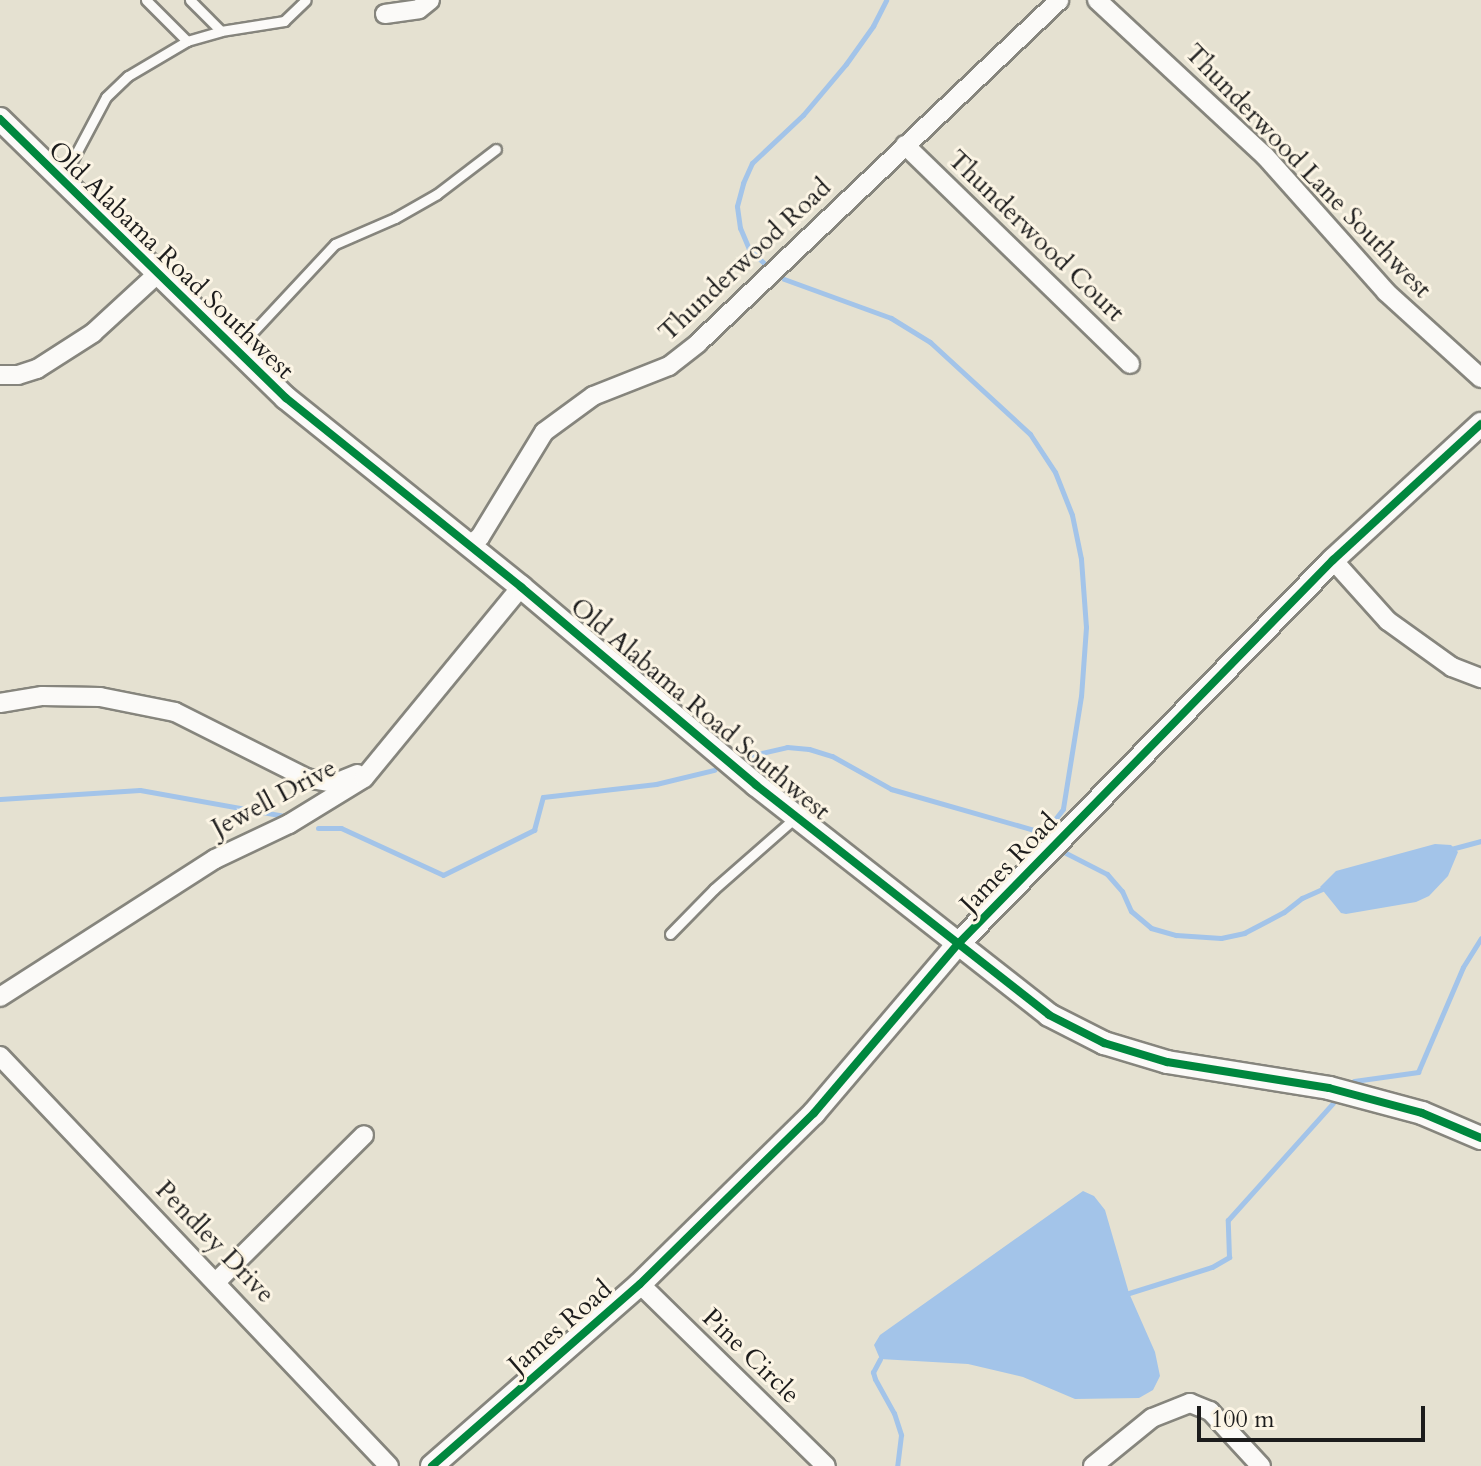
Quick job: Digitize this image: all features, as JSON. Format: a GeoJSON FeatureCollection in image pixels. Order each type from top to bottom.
{"type":"FeatureCollection","features":[{"type":"Feature","properties":{"kind":"street"},"geometry":{"type":"LineString","coordinates":[[385,14],[419,9],[430,0]]}},
{"type":"Feature","properties":{"kind":"street","name":"Thunderwood Road"},"geometry":{"type":"LineString","coordinates":[[468,546],[480,537],[544,432],[593,396],[669,366],[698,343],[1059,0]]}},
{"type":"Feature","properties":{"kind":"street","name":"Thunderwood Lane Southwest"},"geometry":{"type":"LineString","coordinates":[[1097,0],[1265,156],[1386,292],[1481,378]]}},
{"type":"Feature","properties":{"kind":"street","name":"Old Alabama Road Southwest"},"geometry":{"type":"LineString","coordinates":[[0,119],[156,275],[286,398],[521,587],[797,816],[1049,1015],[1104,1043],[1167,1062],[1329,1088],[1422,1113],[1481,1138]]}},
{"type":"Feature","properties":{"kind":"street","name":"Thunderwood Court"},"geometry":{"type":"LineString","coordinates":[[905,145],[1130,364]]}},
{"type":"Feature","properties":{"kind":"street"},"geometry":{"type":"LineString","coordinates":[[0,375],[18,375],[37,369],[93,333],[156,275]]}},
{"type":"Feature","properties":{"kind":"street","name":"James Road"},"geometry":{"type":"LineString","coordinates":[[432,1466],[640,1284],[814,1113],[958,944],[1333,560],[1481,424]]}},
{"type":"Feature","properties":{"kind":"street"},"geometry":{"type":"LineString","coordinates":[[1333,560],[1388,621],[1452,667],[1481,678]]}},
{"type":"Feature","properties":{"kind":"street","name":"Jewell Drive"},"geometry":{"type":"LineString","coordinates":[[0,997],[215,859],[334,799],[364,778],[521,587]]}},
{"type":"Feature","properties":{"kind":"street"},"geometry":{"type":"LineString","coordinates":[[0,703],[42,696],[100,697],[175,712],[306,778],[335,783],[372,768]]}},
{"type":"Feature","properties":{"kind":"street","name":"Pendley Drive"},"geometry":{"type":"LineString","coordinates":[[0,1056],[217,1281],[389,1466]]}},
{"type":"Feature","properties":{"kind":"street"},"geometry":{"type":"LineString","coordinates":[[217,1281],[364,1135]]}},
{"type":"Feature","properties":{"kind":"street","name":"Pine Circle"},"geometry":{"type":"LineString","coordinates":[[640,1284],[826,1466]]}},
{"type":"Feature","properties":{"kind":"street"},"geometry":{"type":"LineString","coordinates":[[1093,1466],[1152,1418],[1190,1403],[1210,1411],[1261,1466]]}},
{"type":"Feature","properties":{"kind":"lane"},"geometry":{"type":"LineString","coordinates":[[146,0],[187,41]]}},
{"type":"Feature","properties":{"kind":"lane"},"geometry":{"type":"LineString","coordinates":[[190,0],[221,31]]}},
{"type":"Feature","properties":{"kind":"lane"},"geometry":{"type":"LineString","coordinates":[[56,177],[72,161],[106,97],[128,76],[187,41],[221,31],[284,21],[306,0]]}},
{"type":"Feature","properties":{"kind":"lane"},"geometry":{"type":"LineString","coordinates":[[236,350],[335,244],[395,218],[437,194],[496,149]]}},
{"type":"Feature","properties":{"kind":"lane"},"geometry":{"type":"LineString","coordinates":[[670,934],[714,889],[797,816]]}},
{"type":"Feature","properties":{"kind":"water"},"geometry":{"type":"Polygon","coordinates":[[[1435,844],[1451,845],[1458,852],[1448,876],[1429,896],[1416,902],[1346,914],[1341,913],[1320,887],[1336,871],[1435,844]]]}},
{"type":"Feature","properties":{"kind":"water"},"geometry":{"type":"Polygon","coordinates":[[[1083,1191],[1094,1196],[1105,1210],[1129,1293],[1155,1352],[1160,1376],[1153,1390],[1139,1398],[1075,1399],[1023,1377],[968,1364],[880,1359],[874,1345],[880,1335],[1083,1191]]]}},
{"type":"Feature","properties":{"kind":"waterway"},"geometry":{"type":"LineString","coordinates":[[766,265],[749,249],[740,228],[737,206],[752,163],[803,115],[846,64],[873,26],[886,0]]}},
{"type":"Feature","properties":{"kind":"waterway"},"geometry":{"type":"LineString","coordinates":[[784,279],[891,318],[930,342],[1030,434],[1055,472],[1072,515],[1081,559],[1086,627],[1081,696],[1063,809],[1044,833]]}},
{"type":"Feature","properties":{"kind":"waterway"},"geometry":{"type":"LineString","coordinates":[[753,755],[787,747],[809,749],[832,756],[891,789],[1044,833],[1050,840]]}},
{"type":"Feature","properties":{"kind":"waterway"},"geometry":{"type":"LineString","coordinates":[[318,828],[341,828],[443,875],[534,830],[543,797],[656,784],[714,770]]}},
{"type":"Feature","properties":{"kind":"waterway"},"geometry":{"type":"LineString","coordinates":[[0,799],[140,790],[285,816]]}},
{"type":"Feature","properties":{"kind":"waterway"},"geometry":{"type":"LineString","coordinates":[[1451,849],[1481,841]]}},
{"type":"Feature","properties":{"kind":"waterway"},"geometry":{"type":"LineString","coordinates":[[1060,850],[1107,874],[1122,891],[1131,911],[1151,928],[1176,935],[1221,938],[1244,933],[1284,912],[1302,898],[1327,887]]}},
{"type":"Feature","properties":{"kind":"waterway"},"geometry":{"type":"LineString","coordinates":[[1354,1081],[1418,1072],[1463,967],[1481,938]]}},
{"type":"Feature","properties":{"kind":"waterway"},"geometry":{"type":"LineString","coordinates":[[1129,1293],[1212,1267],[1229,1257],[1228,1220],[1333,1103]]}},
{"type":"Feature","properties":{"kind":"waterway"},"geometry":{"type":"LineString","coordinates":[[880,1359],[873,1372],[894,1413],[901,1435],[897,1466]]}},
{"type":"Feature","properties":{"kind":"cycle path"},"geometry":{"type":"LineString","coordinates":[[0,119],[286,398],[521,587],[756,785],[1049,1015],[1104,1043],[1167,1062],[1329,1088],[1422,1113],[1481,1138]]}},
{"type":"Feature","properties":{"kind":"cycle path"},"geometry":{"type":"LineString","coordinates":[[432,1466],[640,1284],[814,1113],[958,944],[1333,560],[1481,424]]}}]}
